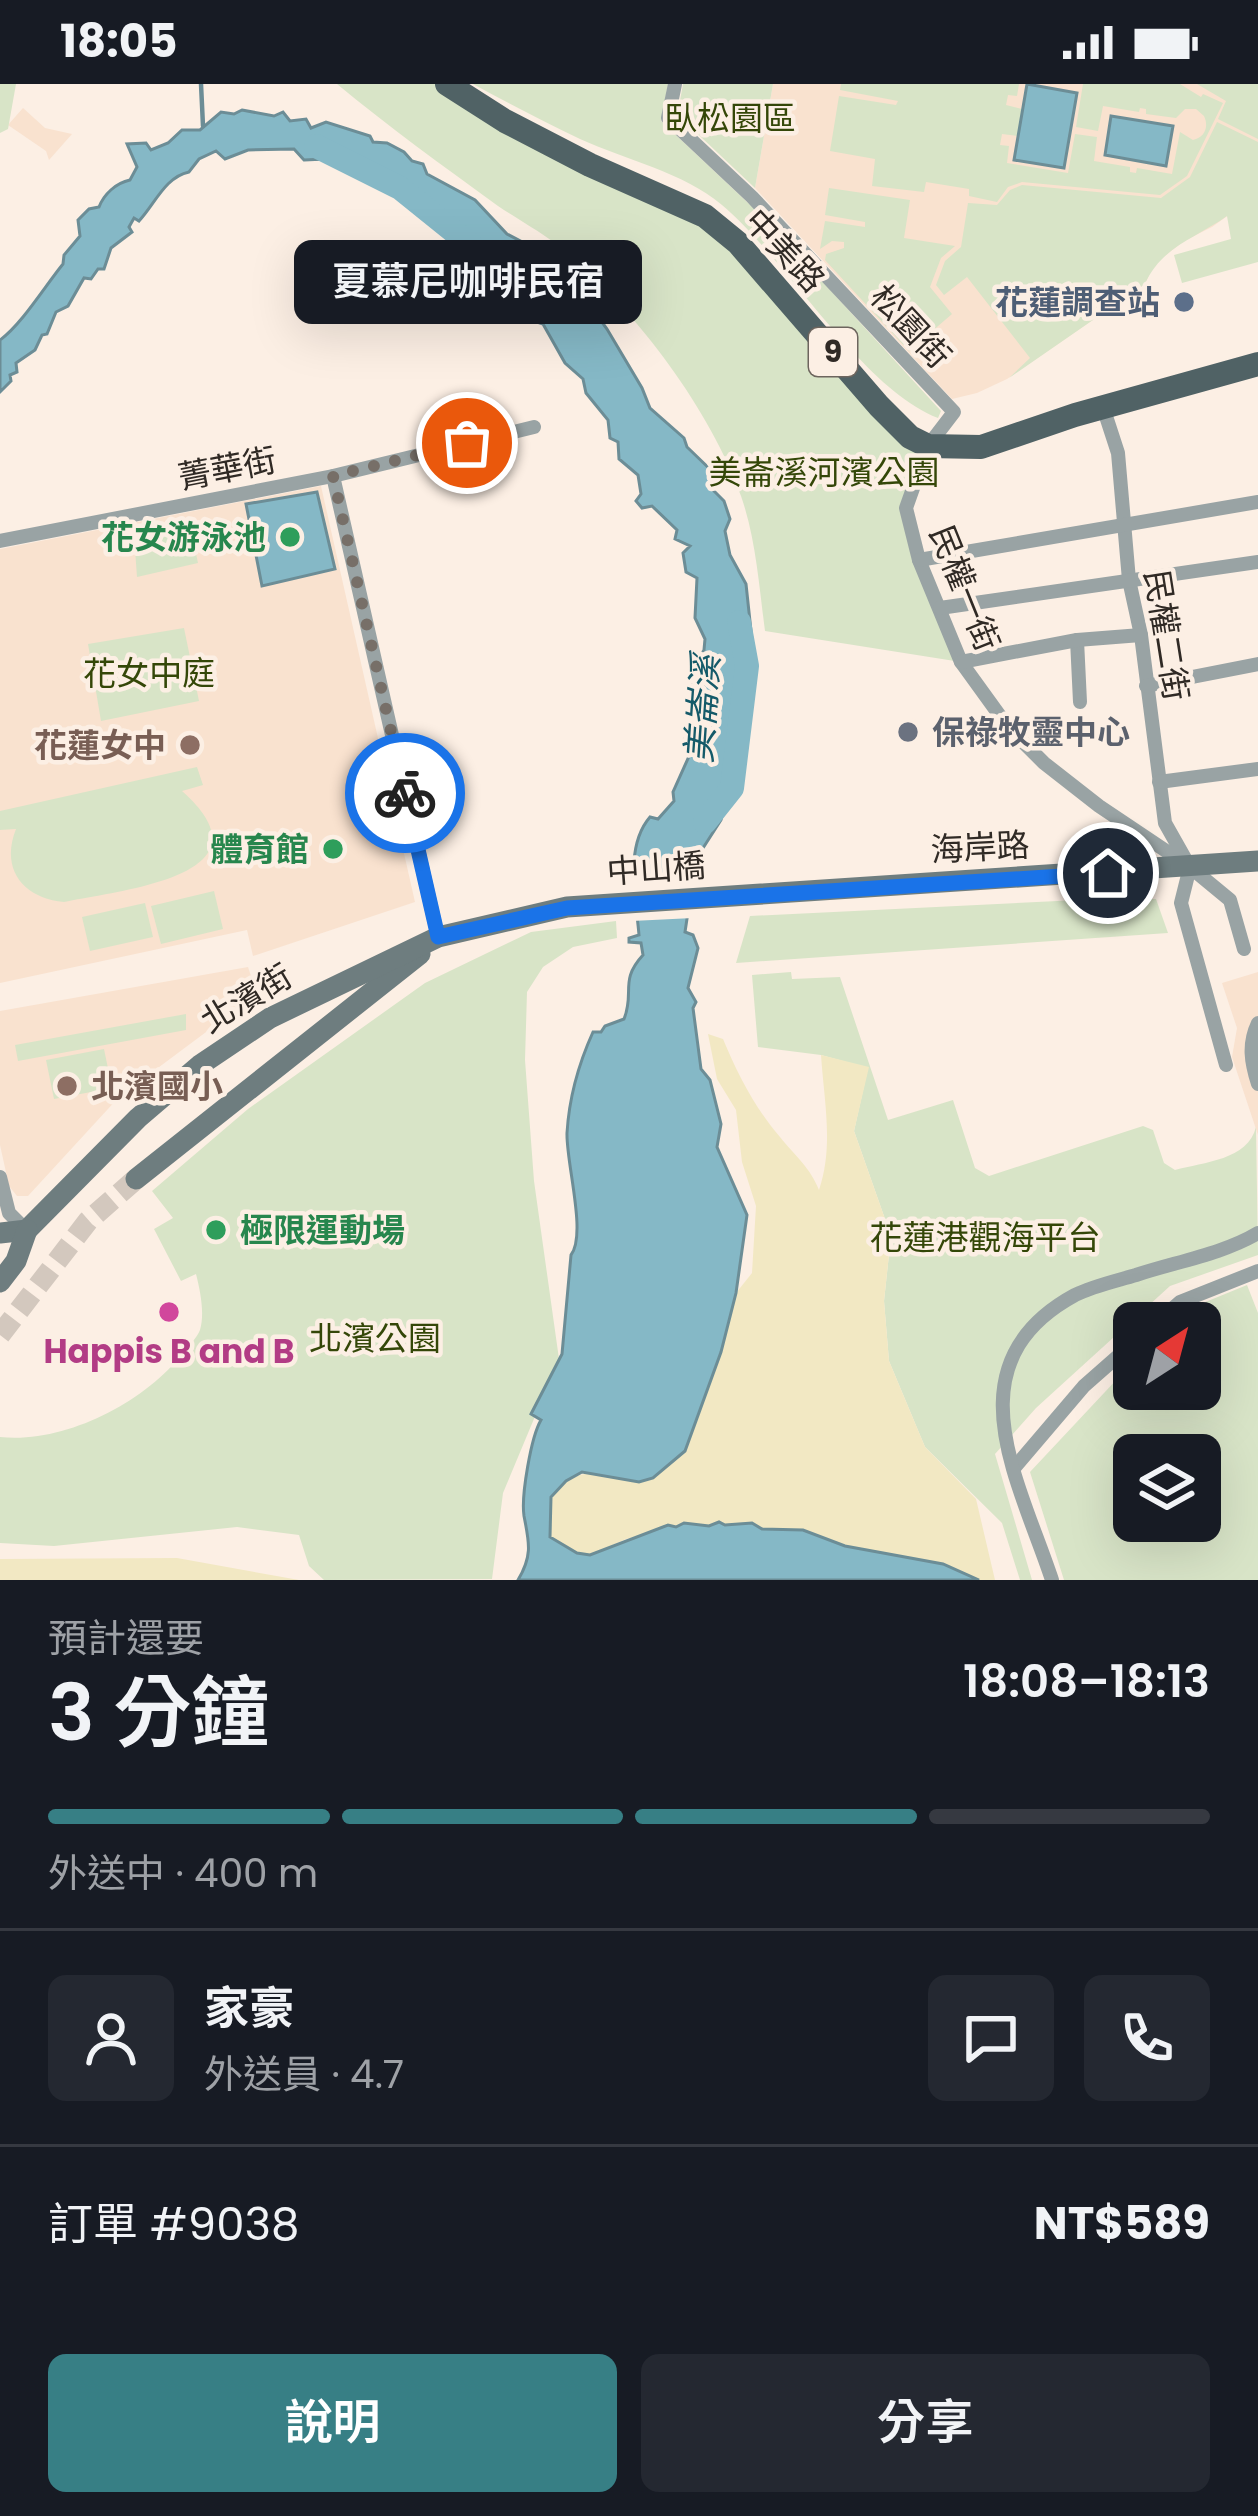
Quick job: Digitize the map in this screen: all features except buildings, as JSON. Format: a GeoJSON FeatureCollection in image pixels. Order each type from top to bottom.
{"type":"FeatureCollection","features":[{"type":"Feature","properties":{"kind":"main road","name":"中美路"},"geometry":{"type":"LineString","coordinates":[[447,84],[590,165],[705,216],[738,242],[879,406],[910,437],[928,446]]}},
{"type":"Feature","properties":{"kind":"main road"},"geometry":{"type":"LineString","coordinates":[[928,446],[981,447],[1258,364]]}},
{"type":"Feature","properties":{"kind":"main road","name":"海岸路"},"geometry":{"type":"LineString","coordinates":[[778,892],[1258,861]]}},
{"type":"Feature","properties":{"kind":"main road","name":"中山橋"},"geometry":{"type":"LineString","coordinates":[[438,937],[567,908],[778,892]]}},
{"type":"Feature","properties":{"kind":"main road"},"geometry":{"type":"LineString","coordinates":[[136,1179],[438,937]]}},
{"type":"Feature","properties":{"kind":"main road","name":"北濱街"},"geometry":{"type":"LineString","coordinates":[[0,1282],[16,1261],[27,1231],[138,1118],[200,1065],[270,1018],[438,937]]}},
{"type":"Feature","properties":{"kind":"main road"},"geometry":{"type":"LineString","coordinates":[[0,1233],[27,1231]]}},
{"type":"Feature","properties":{"kind":"street","name":"松園街"},"geometry":{"type":"LineString","coordinates":[[675,84],[668,118],[752,197],[954,412],[928,446]]}},
{"type":"Feature","properties":{"kind":"street","name":"民權二街"},"geometry":{"type":"LineString","coordinates":[[1103,407],[1118,453],[1129,580],[1141,635],[1166,824],[1190,867]]}},
{"type":"Feature","properties":{"kind":"street","name":"菁華街"},"geometry":{"type":"LineString","coordinates":[[0,541],[333,476],[534,427]]}},
{"type":"Feature","properties":{"kind":"street","name":"民權一街"},"geometry":{"type":"LineString","coordinates":[[928,446],[906,508],[919,560],[962,662],[1008,727],[1044,763],[1190,867]]}},
{"type":"Feature","properties":{"kind":"street"},"geometry":{"type":"LineString","coordinates":[[333,476],[438,937]]}},
{"type":"Feature","properties":{"kind":"street"},"geometry":{"type":"LineString","coordinates":[[919,560],[1258,502]]}},
{"type":"Feature","properties":{"kind":"street"},"geometry":{"type":"LineString","coordinates":[[940,608],[1258,562]]}},
{"type":"Feature","properties":{"kind":"street"},"geometry":{"type":"LineString","coordinates":[[962,662],[1077,640],[1141,635]]}},
{"type":"Feature","properties":{"kind":"street"},"geometry":{"type":"LineString","coordinates":[[1077,640],[1080,701]]}},
{"type":"Feature","properties":{"kind":"street"},"geometry":{"type":"LineString","coordinates":[[1146,686],[1258,664]]}},
{"type":"Feature","properties":{"kind":"street"},"geometry":{"type":"LineString","coordinates":[[1159,782],[1258,769]]}},
{"type":"Feature","properties":{"kind":"street"},"geometry":{"type":"LineString","coordinates":[[1226,1065],[1181,904],[1190,867],[1230,901],[1244,949]]}},
{"type":"Feature","properties":{"kind":"street"},"geometry":{"type":"LineString","coordinates":[[1255,1030],[1251,1064],[1258,1084]]}},
{"type":"Feature","properties":{"kind":"street"},"geometry":{"type":"LineString","coordinates":[[0,1178],[9,1213],[27,1231]]}},
{"type":"Feature","properties":{"kind":"street"},"geometry":{"type":"LineString","coordinates":[[1052,1580],[1006,1443],[1000,1404],[1006,1370],[1020,1342],[1044,1316],[1078,1293],[1258,1233]]}},
{"type":"Feature","properties":{"kind":"street"},"geometry":{"type":"LineString","coordinates":[[1180,1302],[1258,1271]]}},
{"type":"Feature","properties":{"kind":"street"},"geometry":{"type":"LineString","coordinates":[[1015,1467],[1084,1386],[1113,1360]]}},
{"type":"Feature","properties":{"kind":"shaded area"},"geometry":{"type":"Polygon","coordinates":[[[773,84],[1258,84],[1258,194],[1184,241],[1154,264],[1145,284],[1007,379],[952,399],[755,188],[773,84]]]}},
{"type":"Feature","properties":{"kind":"shaded area"},"geometry":{"type":"Polygon","coordinates":[[[23,108],[45,128],[72,134],[49,160],[46,151],[8,125],[23,108]]]}},
{"type":"Feature","properties":{"kind":"shaded area","name":"花蓮女中"},"geometry":{"type":"Polygon","coordinates":[[[321,486],[415,902],[253,956],[247,930],[0,983],[0,549],[321,486]]]}},
{"type":"Feature","properties":{"kind":"shaded area","name":"北濱國小"},"geometry":{"type":"Polygon","coordinates":[[[248,967],[257,994],[119,1097],[28,1196],[17,1196],[9,1186],[0,1145],[0,1011],[248,967]]]}},
{"type":"Feature","properties":{"kind":"shaded area"},"geometry":{"type":"Polygon","coordinates":[[[1258,972],[1258,1135],[1232,1057],[1237,1028],[1222,983],[1258,972]]]}},
{"type":"Feature","properties":{"kind":"green space"},"geometry":{"type":"Polygon","coordinates":[[[0,84],[16,84],[8,129],[0,133],[0,84]]]}},
{"type":"Feature","properties":{"kind":"green space","name":"美崙溪河濱公園"},"geometry":{"type":"Polygon","coordinates":[[[337,84],[447,84],[705,216],[928,446],[906,508],[961,662],[765,631],[754,546],[741,496],[710,429],[644,332],[558,245],[498,206],[337,84]]]}},
{"type":"Feature","properties":{"kind":"green space"},"geometry":{"type":"Polygon","coordinates":[[[473,84],[668,84],[661,121],[765,219],[941,411],[938,418],[909,403],[881,380],[747,229],[707,194],[580,139],[473,84]]]}},
{"type":"Feature","properties":{"kind":"green space","name":"臥松園區"},"geometry":{"type":"Polygon","coordinates":[[[683,84],[773,84],[755,188],[684,121],[679,106],[683,84]]]}},
{"type":"Feature","properties":{"kind":"green space"},"geometry":{"type":"Polygon","coordinates":[[[841,84],[1019,84],[1017,96],[1008,95],[1006,105],[1022,109],[1018,136],[1002,134],[1000,145],[1009,146],[1007,163],[1068,173],[1075,134],[1097,137],[1094,161],[1130,167],[1136,173],[1137,168],[1172,174],[1180,132],[1193,140],[1206,128],[1204,116],[1196,109],[1185,109],[1176,118],[1146,114],[1140,108],[1139,112],[1103,106],[1098,131],[1076,127],[1083,84],[1180,84],[1223,103],[1187,176],[1160,195],[1022,182],[1008,187],[997,202],[969,196],[969,189],[926,182],[924,192],[872,186],[875,159],[830,151],[839,96],[896,105],[898,101],[840,90],[841,84]]]}},
{"type":"Feature","properties":{"kind":"green space"},"geometry":{"type":"Polygon","coordinates":[[[1197,84],[1258,84],[1258,139],[1218,119],[1226,101],[1197,84]]]}},
{"type":"Feature","properties":{"kind":"green space"},"geometry":{"type":"Polygon","coordinates":[[[1217,122],[1258,142],[1258,262],[1182,283],[1174,255],[1231,239],[1227,216],[1170,252],[1145,284],[1009,378],[1030,358],[967,277],[944,295],[936,285],[945,261],[961,247],[968,203],[997,205],[1022,185],[1161,198],[1190,177],[1217,122]]]}},
{"type":"Feature","properties":{"kind":"green space"},"geometry":{"type":"Polygon","coordinates":[[[829,188],[910,200],[904,238],[955,246],[941,258],[930,287],[952,314],[909,351],[825,260],[826,254],[844,248],[844,242],[832,241],[820,249],[825,221],[865,227],[865,222],[825,215],[829,188]]]}},
{"type":"Feature","properties":{"kind":"green space"},"geometry":{"type":"Polygon","coordinates":[[[190,526],[198,563],[137,577],[135,549],[152,545],[162,531],[190,526]]]}},
{"type":"Feature","properties":{"kind":"green space","name":"花女中庭"},"geometry":{"type":"Polygon","coordinates":[[[184,628],[199,701],[101,721],[88,644],[184,628]]]}},
{"type":"Feature","properties":{"kind":"green space"},"geometry":{"type":"Polygon","coordinates":[[[197,767],[203,785],[182,791],[207,820],[212,843],[202,860],[180,874],[64,902],[37,895],[13,869],[16,829],[0,830],[0,811],[197,767]]]}},
{"type":"Feature","properties":{"kind":"green space"},"geometry":{"type":"Polygon","coordinates":[[[214,891],[223,929],[161,944],[151,906],[214,891]]]}},
{"type":"Feature","properties":{"kind":"green space"},"geometry":{"type":"Polygon","coordinates":[[[1156,899],[1168,933],[736,963],[750,916],[1156,899]]]}},
{"type":"Feature","properties":{"kind":"green space"},"geometry":{"type":"Polygon","coordinates":[[[145,903],[153,937],[90,951],[82,917],[145,903]]]}},
{"type":"Feature","properties":{"kind":"green space","name":"北濱公園"},"geometry":{"type":"Polygon","coordinates":[[[616,921],[617,938],[573,947],[543,967],[527,992],[525,1060],[534,1181],[559,1359],[503,1493],[492,1579],[324,1580],[309,1566],[299,1535],[237,1527],[54,1546],[0,1543],[0,1437],[50,1434],[101,1416],[167,1371],[200,1330],[196,1274],[181,1281],[154,1229],[173,1218],[152,1191],[248,1109],[425,983],[531,932],[616,921]]]}},
{"type":"Feature","properties":{"kind":"green space","name":"花蓮港觀海平台"},"geometry":{"type":"Polygon","coordinates":[[[791,972],[792,979],[840,977],[888,1120],[953,1100],[975,1168],[989,1176],[1143,1126],[1153,1130],[1164,1163],[1175,1170],[1235,1153],[1256,1127],[1258,1255],[1170,1286],[1152,1302],[1113,1302],[1113,1338],[1036,1408],[995,1454],[1032,1580],[1020,1580],[1002,1523],[925,1447],[889,1361],[884,1301],[891,1236],[854,1131],[868,1068],[821,1055],[758,1047],[752,975],[791,972]]]}},
{"type":"Feature","properties":{"kind":"green space"},"geometry":{"type":"Polygon","coordinates":[[[186,1014],[186,1030],[18,1061],[15,1045],[186,1014]]]}},
{"type":"Feature","properties":{"kind":"green space"},"geometry":{"type":"Polygon","coordinates":[[[104,1049],[112,1088],[54,1099],[46,1060],[104,1049]]]}},
{"type":"Feature","properties":{"kind":"green space"},"geometry":{"type":"Polygon","coordinates":[[[1247,1285],[1258,1313],[1258,1580],[1064,1580],[1030,1472],[1113,1383],[1113,1410],[1221,1410],[1221,1302],[1206,1302],[1247,1285]]]}},
{"type":"Feature","properties":{"kind":"sand"},"geometry":{"type":"Polygon","coordinates":[[[708,1034],[723,1039],[755,1103],[819,1190],[827,1140],[821,1055],[869,1067],[854,1131],[891,1236],[884,1301],[889,1361],[925,1447],[976,1499],[995,1580],[979,1580],[943,1564],[845,1546],[803,1530],[762,1529],[752,1523],[676,1527],[626,1539],[590,1555],[550,1537],[551,1497],[572,1479],[591,1473],[639,1482],[702,1398],[721,1352],[736,1293],[752,1273],[756,1206],[742,1162],[736,1110],[717,1079],[708,1034]]]}},
{"type":"Feature","properties":{"kind":"sand"},"geometry":{"type":"Polygon","coordinates":[[[177,1558],[299,1580],[0,1580],[0,1559],[177,1558]]]}},
{"type":"Feature","properties":{"kind":"water"},"geometry":{"type":"Polygon","coordinates":[[[1027,84],[1077,93],[1064,168],[1014,160],[1027,84]]]}},
{"type":"Feature","properties":{"kind":"water"},"geometry":{"type":"Polygon","coordinates":[[[221,112],[274,116],[283,112],[290,121],[306,119],[311,128],[326,122],[370,136],[373,142],[387,143],[423,164],[427,174],[475,200],[507,234],[526,244],[539,262],[552,268],[554,259],[577,271],[572,279],[579,299],[589,304],[607,329],[650,408],[714,473],[713,490],[724,501],[730,519],[725,531],[730,555],[746,584],[752,640],[746,643],[739,751],[721,820],[696,859],[685,932],[693,935],[698,948],[688,988],[696,1002],[701,1069],[710,1080],[721,1124],[717,1147],[747,1215],[736,1293],[721,1352],[685,1451],[653,1478],[639,1482],[582,1472],[566,1481],[551,1497],[550,1537],[590,1555],[668,1525],[752,1523],[762,1529],[803,1530],[845,1546],[943,1564],[979,1580],[518,1580],[528,1548],[525,1481],[541,1420],[531,1414],[562,1354],[577,1231],[567,1133],[570,1107],[593,1032],[624,1019],[631,972],[643,955],[641,943],[629,942],[639,935],[634,858],[650,817],[658,819],[674,801],[673,792],[690,754],[684,740],[691,729],[690,685],[698,679],[705,639],[695,618],[697,578],[686,572],[683,553],[690,546],[675,539],[677,530],[652,506],[642,508],[636,501],[641,494],[638,475],[619,459],[618,442],[610,438],[608,420],[586,393],[583,379],[565,363],[543,324],[531,320],[528,308],[517,306],[514,296],[499,291],[490,273],[477,265],[459,241],[460,230],[424,210],[414,191],[388,185],[385,178],[346,161],[304,160],[294,149],[248,150],[225,159],[216,151],[199,159],[189,172],[167,185],[139,221],[134,218],[129,227],[132,232],[111,248],[104,269],[98,269],[91,279],[84,278],[68,306],[56,312],[35,350],[16,363],[17,372],[0,392],[0,340],[63,264],[64,255],[80,236],[78,220],[99,207],[115,186],[130,180],[137,167],[127,144],[146,143],[151,150],[182,130],[200,130],[221,112]]]}},
{"type":"Feature","properties":{"kind":"water"},"geometry":{"type":"Polygon","coordinates":[[[1111,116],[1173,126],[1166,166],[1105,155],[1111,116]]]}},
{"type":"Feature","properties":{"kind":"water","name":"花女游泳池"},"geometry":{"type":"Polygon","coordinates":[[[317,492],[335,569],[262,586],[246,504],[317,492]]]}},
{"type":"Feature","properties":{"kind":"pier"},"geometry":{"type":"Polygon","coordinates":[[[700,873],[693,918],[632,921],[629,878],[700,873]]]}},
{"type":"Feature","properties":{"kind":"waterway"},"geometry":{"type":"LineString","coordinates":[[201,84],[203,126]]}},
{"type":"Feature","properties":{"kind":"waterway","name":"美崙溪"},"geometry":{"type":"LineString","coordinates":[[316,146],[400,188],[482,254]]}},
{"type":"Feature","properties":{"kind":"waterway","name":"美崙溪"},"geometry":{"type":"LineString","coordinates":[[705,822],[732,788],[747,666],[739,622]]}},
{"type":"Feature","properties":{"kind":"tunnel"},"geometry":{"type":"LineString","coordinates":[[0,1335],[88,1221],[136,1179]]}},
{"type":"Feature","properties":{"kind":"way so far"},"geometry":{"type":"LineString","coordinates":[[405,793],[333,476],[467,443]]}},
{"type":"Feature","properties":{"kind":"place","name":"花蓮調查站"},"geometry":{"type":"Point","coordinates":[1184,302]}},
{"type":"Feature","properties":{"kind":"place","name":"夏慕尼咖啡民宿"},"geometry":{"type":"Point","coordinates":[467,443]}},
{"type":"Feature","properties":{"kind":"place","name":"花女游泳池"},"geometry":{"type":"Point","coordinates":[290,537]}},
{"type":"Feature","properties":{"kind":"place","name":"保祿牧靈中心"},"geometry":{"type":"Point","coordinates":[908,732]}},
{"type":"Feature","properties":{"kind":"place","name":"花蓮女中"},"geometry":{"type":"Point","coordinates":[190,745]}},
{"type":"Feature","properties":{"kind":"place","name":"體育館"},"geometry":{"type":"Point","coordinates":[333,849]}},
{"type":"Feature","properties":{"kind":"place","name":"北濱國小"},"geometry":{"type":"Point","coordinates":[67,1086]}},
{"type":"Feature","properties":{"kind":"place","name":"極限運動場"},"geometry":{"type":"Point","coordinates":[216,1230]}},
{"type":"Feature","properties":{"kind":"place","name":"Happis B and B"},"geometry":{"type":"Point","coordinates":[169,1312]}},
{"type":"Feature","properties":{"kind":"route"},"geometry":{"type":"LineString","coordinates":[[405,793],[438,937],[567,908],[1108,873]]}}]}
